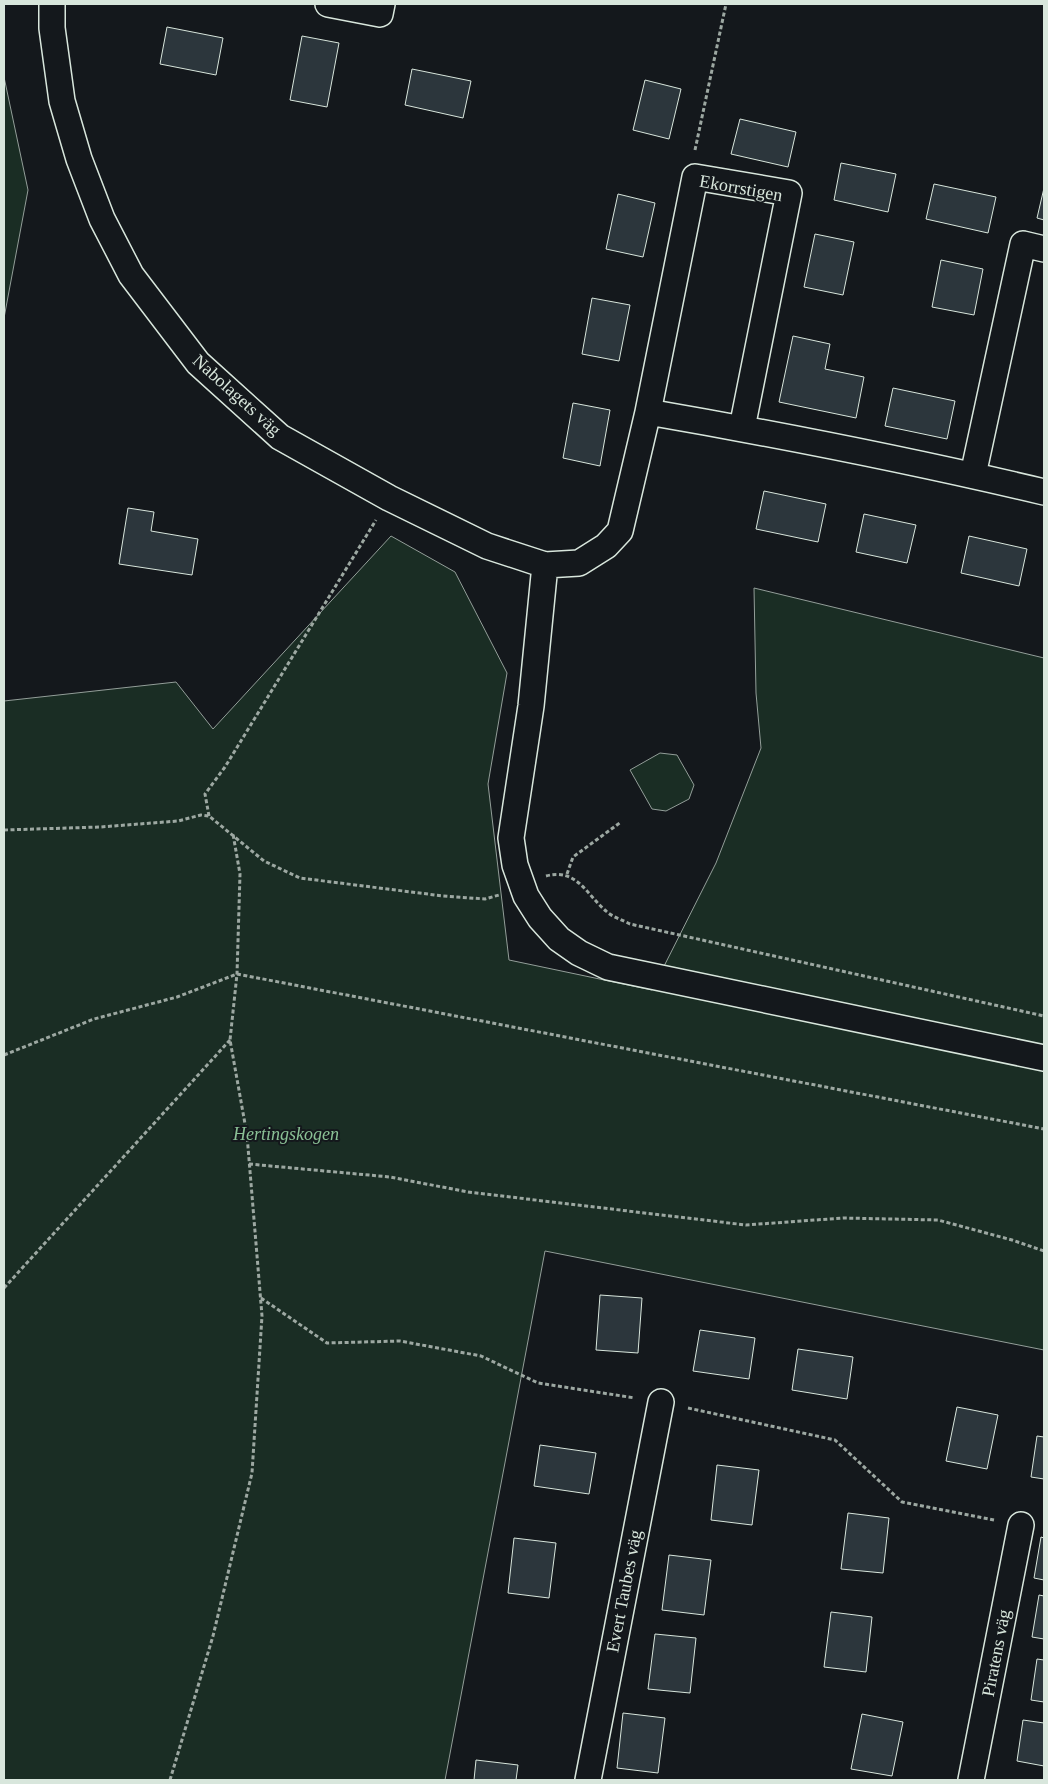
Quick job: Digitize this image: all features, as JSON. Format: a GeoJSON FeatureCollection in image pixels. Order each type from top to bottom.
{"type":"FeatureCollection","features":[{"type":"Feature","properties":{"kind":"street","name":"Nabolagets väg"},"geometry":{"type":"LineString","coordinates":[[52,4],[52,28],[62,101],[79,159],[102,218],[131,275],[198,364],[280,437],[389,498],[487,546],[545,565]]}},
{"type":"Feature","properties":{"kind":"street"},"geometry":{"type":"LineString","coordinates":[[328,4],[380,14],[382,4]]}},
{"type":"Feature","properties":{"kind":"street","name":"Ekorrstigen"},"geometry":{"type":"LineString","coordinates":[[545,565],[580,563],[606,546],[620,531],[648,412],[694,177],[789,193],[742,428]]}},
{"type":"Feature","properties":{"kind":"street"},"geometry":{"type":"LineString","coordinates":[[972,475],[1023,244],[1044,249]]}},
{"type":"Feature","properties":{"kind":"street"},"geometry":{"type":"LineString","coordinates":[[648,412],[742,428],[972,475],[1044,492]]}},
{"type":"Feature","properties":{"kind":"street"},"geometry":{"type":"LineString","coordinates":[[545,565],[530,706],[511,838],[515,865],[526,896],[540,918],[559,939],[579,953],[608,967],[1044,1058]]}},
{"type":"Feature","properties":{"kind":"street","name":"Evert Taubes väg"},"geometry":{"type":"LineString","coordinates":[[588,1780],[661,1402]]}},
{"type":"Feature","properties":{"kind":"street","name":"Piratens väg"},"geometry":{"type":"LineString","coordinates":[[971,1780],[1021,1525]]}},
{"type":"Feature","properties":{"kind":"path"},"geometry":{"type":"LineString","coordinates":[[694,177],[695,151],[726,4]]}},
{"type":"Feature","properties":{"kind":"path"},"geometry":{"type":"LineString","coordinates":[[209,816],[205,794],[225,767],[389,498]]}},
{"type":"Feature","properties":{"kind":"path"},"geometry":{"type":"LineString","coordinates":[[567,874],[574,857],[621,822]]}},
{"type":"Feature","properties":{"kind":"path"},"geometry":{"type":"LineString","coordinates":[[170,1780],[213,1636],[252,1473],[262,1316],[246,1135],[230,1040],[237,974],[240,874],[232,834]]}},
{"type":"Feature","properties":{"kind":"path"},"geometry":{"type":"LineString","coordinates":[[4,1055],[94,1019],[177,997],[237,974],[1044,1129]]}},
{"type":"Feature","properties":{"kind":"path"},"geometry":{"type":"LineString","coordinates":[[4,1288],[230,1040]]}},
{"type":"Feature","properties":{"kind":"path"},"geometry":{"type":"LineString","coordinates":[[249,1164],[390,1177],[468,1192],[746,1224],[843,1218],[938,1220],[1012,1240],[1044,1251]]}},
{"type":"Feature","properties":{"kind":"green space"},"geometry":{"type":"Polygon","coordinates":[[[4,77],[28,190],[4,318],[4,77]]]}},
{"type":"Feature","properties":{"kind":"green space","name":"Hertingskogen"},"geometry":{"type":"Polygon","coordinates":[[[391,536],[455,572],[507,673],[488,784],[509,960],[652,990],[716,863],[761,748],[756,693],[754,588],[1044,658],[1044,1350],[545,1251],[445,1780],[4,1780],[4,701],[176,682],[213,729],[391,536]]]}},
{"type":"Feature","properties":{"kind":"green space"},"geometry":{"type":"Polygon","coordinates":[[[660,753],[677,755],[694,785],[689,799],[666,811],[652,809],[630,770],[660,753]]]}},
{"type":"Feature","properties":{"kind":"building"},"geometry":{"type":"Polygon","coordinates":[[[167,27],[223,38],[216,75],[160,64],[167,27]]]}},
{"type":"Feature","properties":{"kind":"building"},"geometry":{"type":"Polygon","coordinates":[[[302,36],[339,43],[327,107],[290,100],[302,36]]]}},
{"type":"Feature","properties":{"kind":"building"},"geometry":{"type":"Polygon","coordinates":[[[412,69],[471,81],[463,118],[405,105],[412,69]]]}},
{"type":"Feature","properties":{"kind":"building"},"geometry":{"type":"Polygon","coordinates":[[[645,80],[681,89],[669,139],[633,130],[645,80]]]}},
{"type":"Feature","properties":{"kind":"building"},"geometry":{"type":"Polygon","coordinates":[[[740,119],[796,132],[788,167],[731,154],[740,119]]]}},
{"type":"Feature","properties":{"kind":"building"},"geometry":{"type":"Polygon","coordinates":[[[841,163],[896,174],[888,212],[834,200],[841,163]]]}},
{"type":"Feature","properties":{"kind":"building"},"geometry":{"type":"Polygon","coordinates":[[[934,184],[996,197],[988,233],[926,219],[934,184]]]}},
{"type":"Feature","properties":{"kind":"building"},"geometry":{"type":"Polygon","coordinates":[[[1044,188],[1044,220],[1037,218],[1044,188]]]}},
{"type":"Feature","properties":{"kind":"building"},"geometry":{"type":"Polygon","coordinates":[[[618,194],[655,203],[643,257],[606,249],[618,194]]]}},
{"type":"Feature","properties":{"kind":"building"},"geometry":{"type":"Polygon","coordinates":[[[815,234],[854,242],[843,295],[804,287],[815,234]]]}},
{"type":"Feature","properties":{"kind":"building"},"geometry":{"type":"Polygon","coordinates":[[[941,260],[983,269],[974,315],[932,307],[941,260]]]}},
{"type":"Feature","properties":{"kind":"building"},"geometry":{"type":"Polygon","coordinates":[[[592,298],[630,305],[619,361],[582,354],[592,298]]]}},
{"type":"Feature","properties":{"kind":"building"},"geometry":{"type":"Polygon","coordinates":[[[793,336],[830,344],[825,369],[864,377],[856,418],[779,402],[793,336]]]}},
{"type":"Feature","properties":{"kind":"building"},"geometry":{"type":"Polygon","coordinates":[[[893,388],[955,401],[947,439],[885,426],[893,388]]]}},
{"type":"Feature","properties":{"kind":"building"},"geometry":{"type":"Polygon","coordinates":[[[573,403],[610,410],[600,466],[563,458],[573,403]]]}},
{"type":"Feature","properties":{"kind":"building"},"geometry":{"type":"Polygon","coordinates":[[[764,491],[826,504],[818,542],[756,529],[764,491]]]}},
{"type":"Feature","properties":{"kind":"building"},"geometry":{"type":"Polygon","coordinates":[[[128,508],[154,512],[151,531],[198,539],[192,575],[119,564],[128,508]]]}},
{"type":"Feature","properties":{"kind":"building"},"geometry":{"type":"Polygon","coordinates":[[[864,514],[916,525],[907,563],[856,552],[864,514]]]}},
{"type":"Feature","properties":{"kind":"building"},"geometry":{"type":"Polygon","coordinates":[[[969,536],[1027,549],[1019,586],[961,573],[969,536]]]}},
{"type":"Feature","properties":{"kind":"building"},"geometry":{"type":"Polygon","coordinates":[[[600,1295],[642,1298],[638,1353],[596,1350],[600,1295]]]}},
{"type":"Feature","properties":{"kind":"building"},"geometry":{"type":"Polygon","coordinates":[[[700,1330],[755,1338],[749,1379],[693,1371],[700,1330]]]}},
{"type":"Feature","properties":{"kind":"building"},"geometry":{"type":"Polygon","coordinates":[[[798,1349],[853,1357],[847,1399],[792,1390],[798,1349]]]}},
{"type":"Feature","properties":{"kind":"building"},"geometry":{"type":"Polygon","coordinates":[[[957,1407],[998,1415],[987,1469],[946,1461],[957,1407]]]}},
{"type":"Feature","properties":{"kind":"building"},"geometry":{"type":"Polygon","coordinates":[[[1037,1436],[1044,1437],[1044,1479],[1031,1477],[1037,1436]]]}},
{"type":"Feature","properties":{"kind":"building"},"geometry":{"type":"Polygon","coordinates":[[[540,1445],[596,1453],[589,1494],[534,1486],[540,1445]]]}},
{"type":"Feature","properties":{"kind":"building"},"geometry":{"type":"Polygon","coordinates":[[[717,1465],[759,1470],[752,1525],[711,1520],[717,1465]]]}},
{"type":"Feature","properties":{"kind":"building"},"geometry":{"type":"Polygon","coordinates":[[[848,1513],[889,1518],[883,1573],[841,1569],[848,1513]]]}},
{"type":"Feature","properties":{"kind":"building"},"geometry":{"type":"Polygon","coordinates":[[[1041,1537],[1044,1538],[1044,1580],[1034,1578],[1041,1537]]]}},
{"type":"Feature","properties":{"kind":"building"},"geometry":{"type":"Polygon","coordinates":[[[514,1538],[556,1543],[549,1598],[508,1593],[514,1538]]]}},
{"type":"Feature","properties":{"kind":"building"},"geometry":{"type":"Polygon","coordinates":[[[669,1555],[711,1560],[704,1615],[662,1610],[669,1555]]]}},
{"type":"Feature","properties":{"kind":"building"},"geometry":{"type":"Polygon","coordinates":[[[1039,1595],[1044,1596],[1044,1639],[1032,1637],[1039,1595]]]}},
{"type":"Feature","properties":{"kind":"building"},"geometry":{"type":"Polygon","coordinates":[[[831,1612],[872,1617],[866,1672],[824,1667],[831,1612]]]}},
{"type":"Feature","properties":{"kind":"building"},"geometry":{"type":"Polygon","coordinates":[[[655,1634],[696,1638],[690,1693],[648,1689],[655,1634]]]}},
{"type":"Feature","properties":{"kind":"building"},"geometry":{"type":"Polygon","coordinates":[[[1037,1659],[1044,1660],[1044,1702],[1031,1700],[1037,1659]]]}},
{"type":"Feature","properties":{"kind":"building"},"geometry":{"type":"Polygon","coordinates":[[[623,1713],[665,1718],[658,1773],[617,1768],[623,1713]]]}},
{"type":"Feature","properties":{"kind":"building"},"geometry":{"type":"Polygon","coordinates":[[[862,1714],[903,1722],[892,1776],[851,1769],[862,1714]]]}},
{"type":"Feature","properties":{"kind":"building"},"geometry":{"type":"Polygon","coordinates":[[[1023,1720],[1044,1723],[1044,1766],[1017,1761],[1023,1720]]]}},
{"type":"Feature","properties":{"kind":"building"},"geometry":{"type":"Polygon","coordinates":[[[476,1760],[518,1765],[516,1780],[474,1780],[476,1760]]]}}]}
